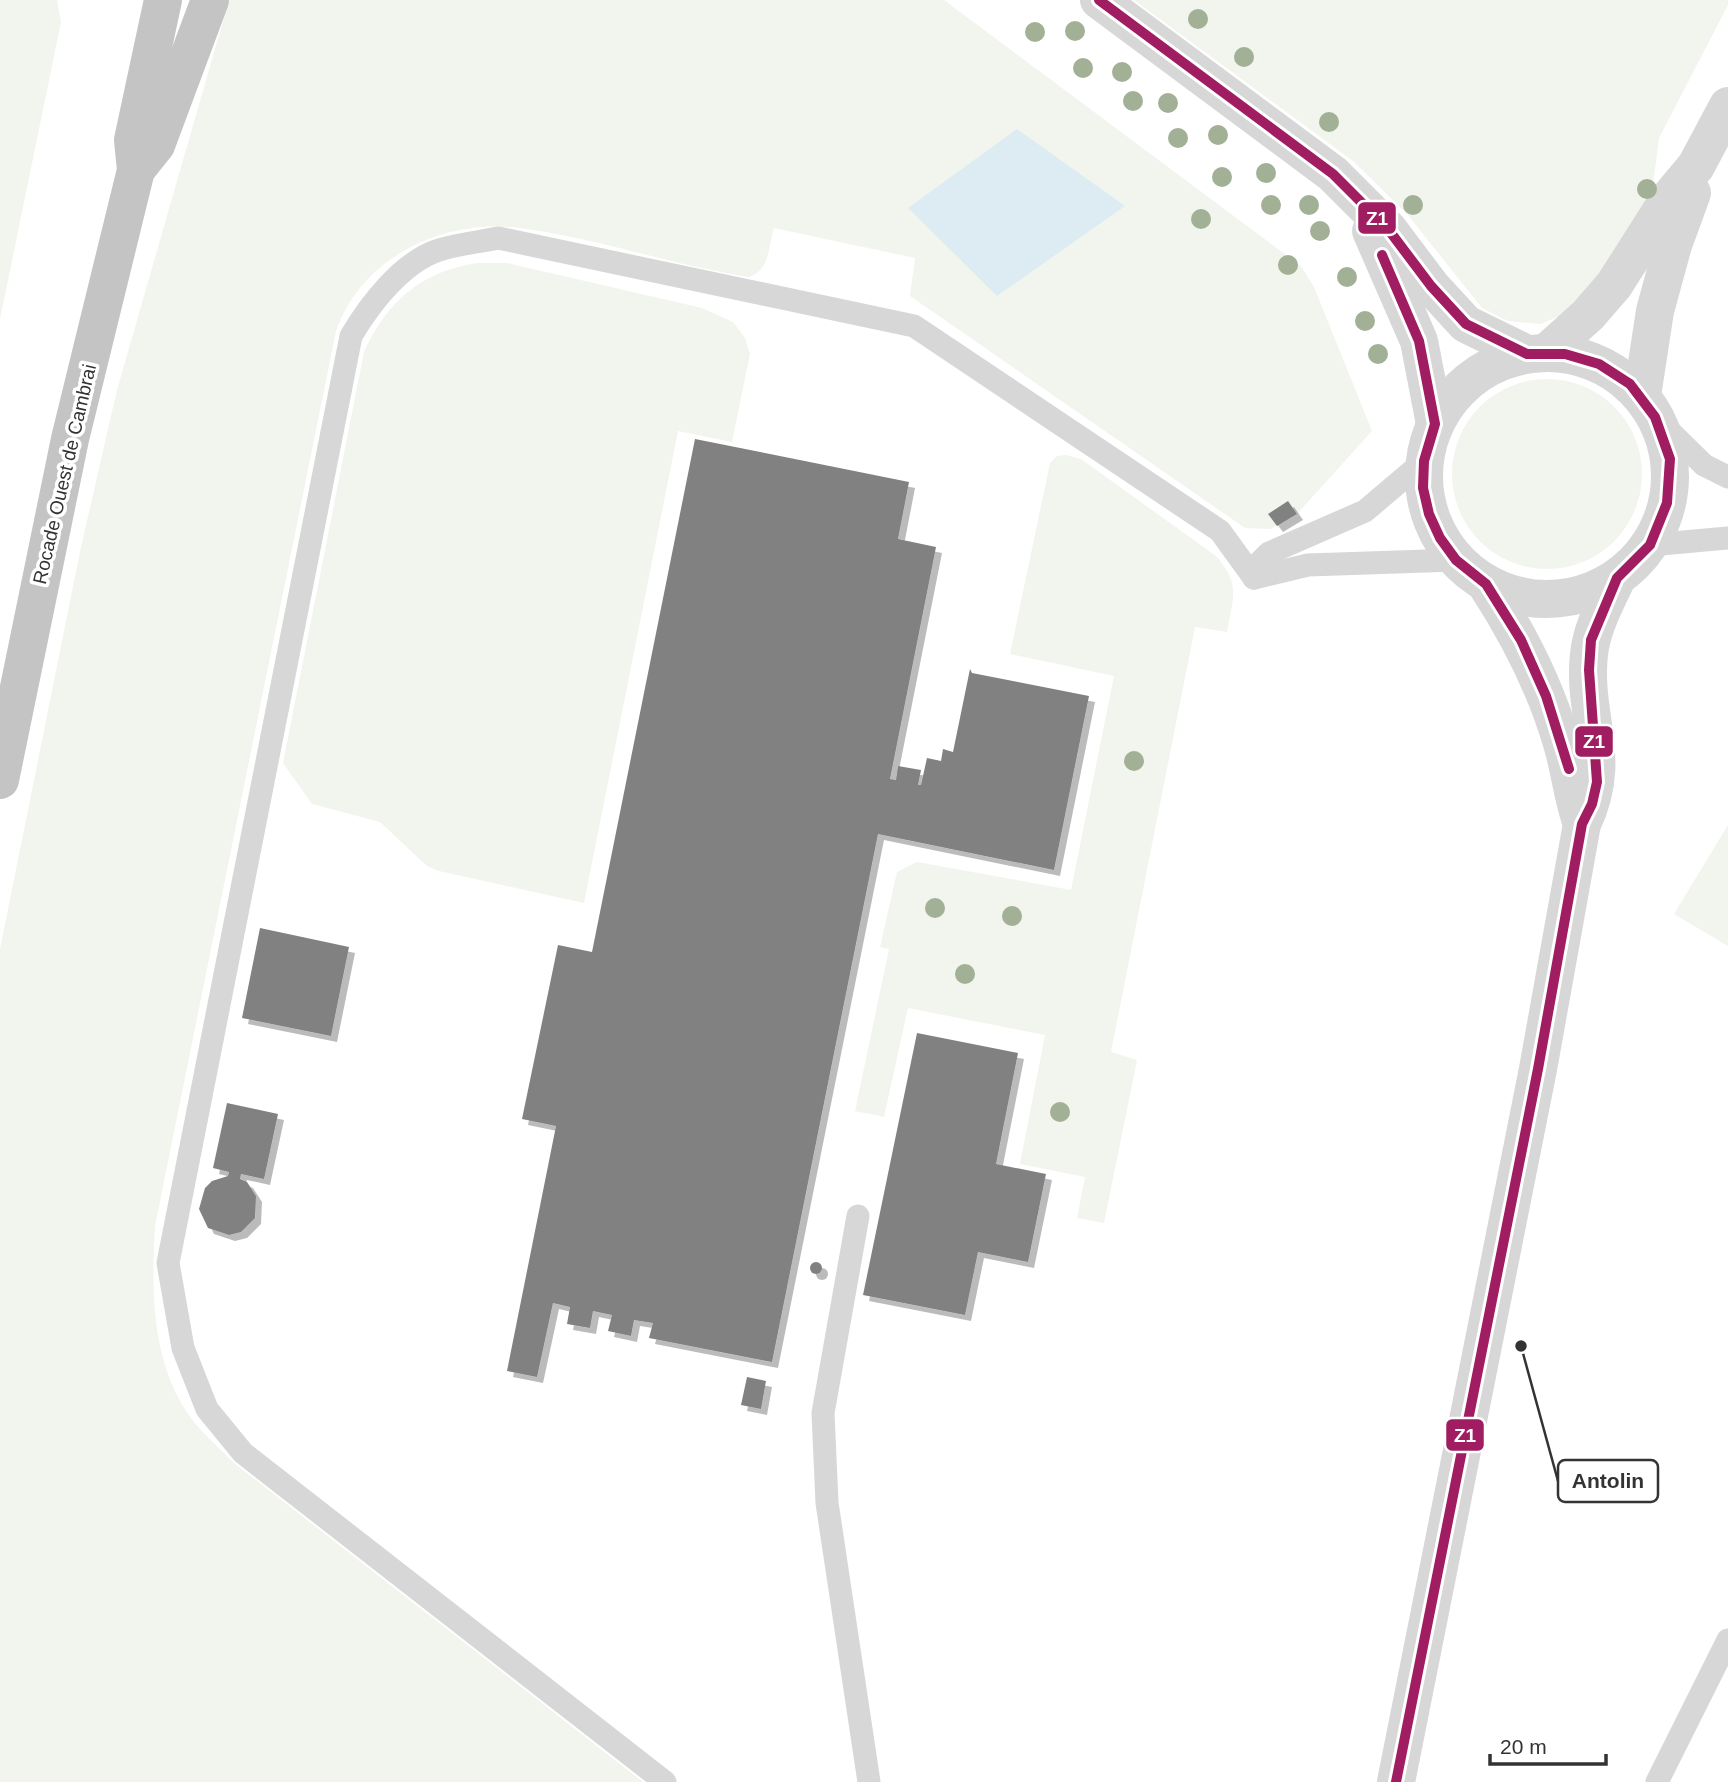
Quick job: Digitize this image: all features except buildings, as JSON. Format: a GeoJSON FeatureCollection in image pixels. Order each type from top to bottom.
{"type":"FeatureCollection","features":[{"type":"Feature","properties":{"kind":"highway","name":"Rocade Ouest de Cambrai"},"geometry":{"type":"LineString","coordinates":[[0,780],[70,439],[136,170],[133,140],[163,0]]}},
{"type":"Feature","properties":{"kind":"highway","name":"Rocade Ouest de Cambrai"},"geometry":{"type":"LineString","coordinates":[[136,170],[156,145],[210,0]]}},
{"type":"Feature","properties":{"kind":"street"},"geometry":{"type":"LineString","coordinates":[[1099,0],[1310,155],[1362,202],[1399,242],[1430,286],[1461,319],[1484,335],[1537,353],[1583,358],[1599,364],[1630,384],[1649,407],[1670,459],[1671,482],[1661,525],[1650,545],[1635,563],[1617,578],[1592,591],[1566,598],[1538,600],[1511,594],[1486,584],[1456,560],[1440,538],[1429,514],[1423,488],[1424,461],[1435,424],[1463,385],[1504,360],[1537,353],[1597,306],[1614,285],[1670,197],[1696,166],[1728,106]]}},
{"type":"Feature","properties":{"kind":"street"},"geometry":{"type":"LineString","coordinates":[[1649,407],[1652,322],[1673,245],[1691,196],[1696,166]]}},
{"type":"Feature","properties":{"kind":"street"},"geometry":{"type":"LineString","coordinates":[[1362,202],[1369,227],[1419,341],[1435,424]]}},
{"type":"Feature","properties":{"kind":"street"},"geometry":{"type":"LineString","coordinates":[[1396,1782],[1543,1044],[1582,824],[1592,804],[1597,782],[1589,657],[1596,627],[1617,578]]}},
{"type":"Feature","properties":{"kind":"street"},"geometry":{"type":"LineString","coordinates":[[1486,584],[1521,640],[1539,678],[1560,737],[1582,824]]}},
{"type":"Feature","properties":{"kind":"lane"},"geometry":{"type":"LineString","coordinates":[[665,1782],[243,1453],[207,1409],[183,1348],[168,1263],[351,336],[367,309],[397,276],[437,251],[498,238],[914,326],[1220,531],[1254,578]]}},
{"type":"Feature","properties":{"kind":"lane"},"geometry":{"type":"LineString","coordinates":[[1649,407],[1704,465],[1728,477]]}},
{"type":"Feature","properties":{"kind":"lane"},"geometry":{"type":"LineString","coordinates":[[1254,578],[1259,563],[1269,553],[1365,511],[1424,461]]}},
{"type":"Feature","properties":{"kind":"lane"},"geometry":{"type":"LineString","coordinates":[[1650,545],[1728,538]]}},
{"type":"Feature","properties":{"kind":"lane"},"geometry":{"type":"LineString","coordinates":[[1254,578],[1308,565],[1456,560]]}},
{"type":"Feature","properties":{"kind":"lane"},"geometry":{"type":"LineString","coordinates":[[858,1216],[823,1413],[827,1503],[869,1782]]}},
{"type":"Feature","properties":{"kind":"lane"},"geometry":{"type":"LineString","coordinates":[[1657,1782],[1728,1640]]}},
{"type":"Feature","properties":{"kind":"shaded area"},"geometry":{"type":"Polygon","coordinates":[[[0,0],[57,0],[61,22],[0,319],[0,0]]]}},
{"type":"Feature","properties":{"kind":"shaded area"},"geometry":{"type":"Polygon","coordinates":[[[229,0],[944,0],[1301,266],[1314,287],[1372,431],[1297,514],[1271,529],[1245,528],[910,296],[915,258],[774,228],[765,263],[756,274],[749,277],[549,232],[491,227],[462,229],[409,248],[385,263],[365,282],[348,305],[336,331],[155,1226],[153,1279],[163,1358],[171,1383],[183,1406],[199,1428],[234,1463],[643,1782],[0,1782],[0,949],[81,547],[117,390],[229,0]]]}},
{"type":"Feature","properties":{"kind":"shaded area"},"geometry":{"type":"Polygon","coordinates":[[[1134,0],[1728,0],[1728,5],[1659,138],[1651,200],[1575,309],[1541,324],[1508,321],[1482,308],[1407,214],[1353,161],[1134,0]]]}},
{"type":"Feature","properties":{"kind":"shaded area"},"geometry":{"type":"Polygon","coordinates":[[[1017,129],[1125,206],[997,296],[908,208],[1017,129]]]}},
{"type":"Feature","properties":{"kind":"shaded area"},"geometry":{"type":"Polygon","coordinates":[[[478,263],[507,263],[702,308],[733,322],[745,338],[750,354],[732,442],[678,431],[584,903],[439,871],[427,866],[380,822],[312,804],[283,763],[364,352],[384,318],[409,291],[440,273],[478,263]]]}},
{"type":"Feature","properties":{"kind":"shaded area"},"geometry":{"type":"Polygon","coordinates":[[[1547,379],[1583,387],[1600,395],[1614,407],[1626,421],[1634,438],[1642,474],[1634,510],[1626,527],[1614,541],[1600,553],[1583,561],[1547,569],[1511,561],[1494,553],[1480,541],[1468,527],[1460,510],[1452,474],[1460,438],[1468,421],[1480,407],[1494,395],[1511,387],[1547,379]]]}},
{"type":"Feature","properties":{"kind":"shaded area"},"geometry":{"type":"Polygon","coordinates":[[[1066,455],[1081,459],[1216,556],[1229,575],[1233,592],[1227,632],[1195,627],[1111,1052],[1137,1060],[1104,1223],[1077,1218],[1085,1177],[1020,1164],[1045,1035],[908,1008],[884,1117],[855,1111],[889,949],[880,947],[897,872],[917,862],[1071,890],[1114,676],[1010,654],[1050,463],[1057,456],[1066,455]]]}},
{"type":"Feature","properties":{"kind":"shaded area"},"geometry":{"type":"Polygon","coordinates":[[[1728,825],[1728,946],[1674,914],[1728,825]]]}},
{"type":"Feature","properties":{"kind":"transit line","name":"Z1"},"geometry":{"type":"LineString","coordinates":[[1099,0],[1333,174],[1388,229],[1431,286],[1466,324],[1527,354],[1565,354],[1599,364],[1630,384],[1655,417],[1670,459],[1667,503],[1650,545],[1617,578],[1591,640],[1589,670],[1597,782],[1592,804],[1582,824],[1538,1069],[1396,1782]]}},
{"type":"Feature","properties":{"kind":"transit line","name":"Z1"},"geometry":{"type":"LineString","coordinates":[[1382,255],[1419,341],[1435,424],[1424,461],[1423,488],[1429,514],[1440,538],[1456,560],[1486,584],[1521,640],[1546,696],[1569,769]]}},
{"type":"Feature","properties":{"kind":"place","name":"Antolin"},"geometry":{"type":"Point","coordinates":[1521,1346]}}]}
